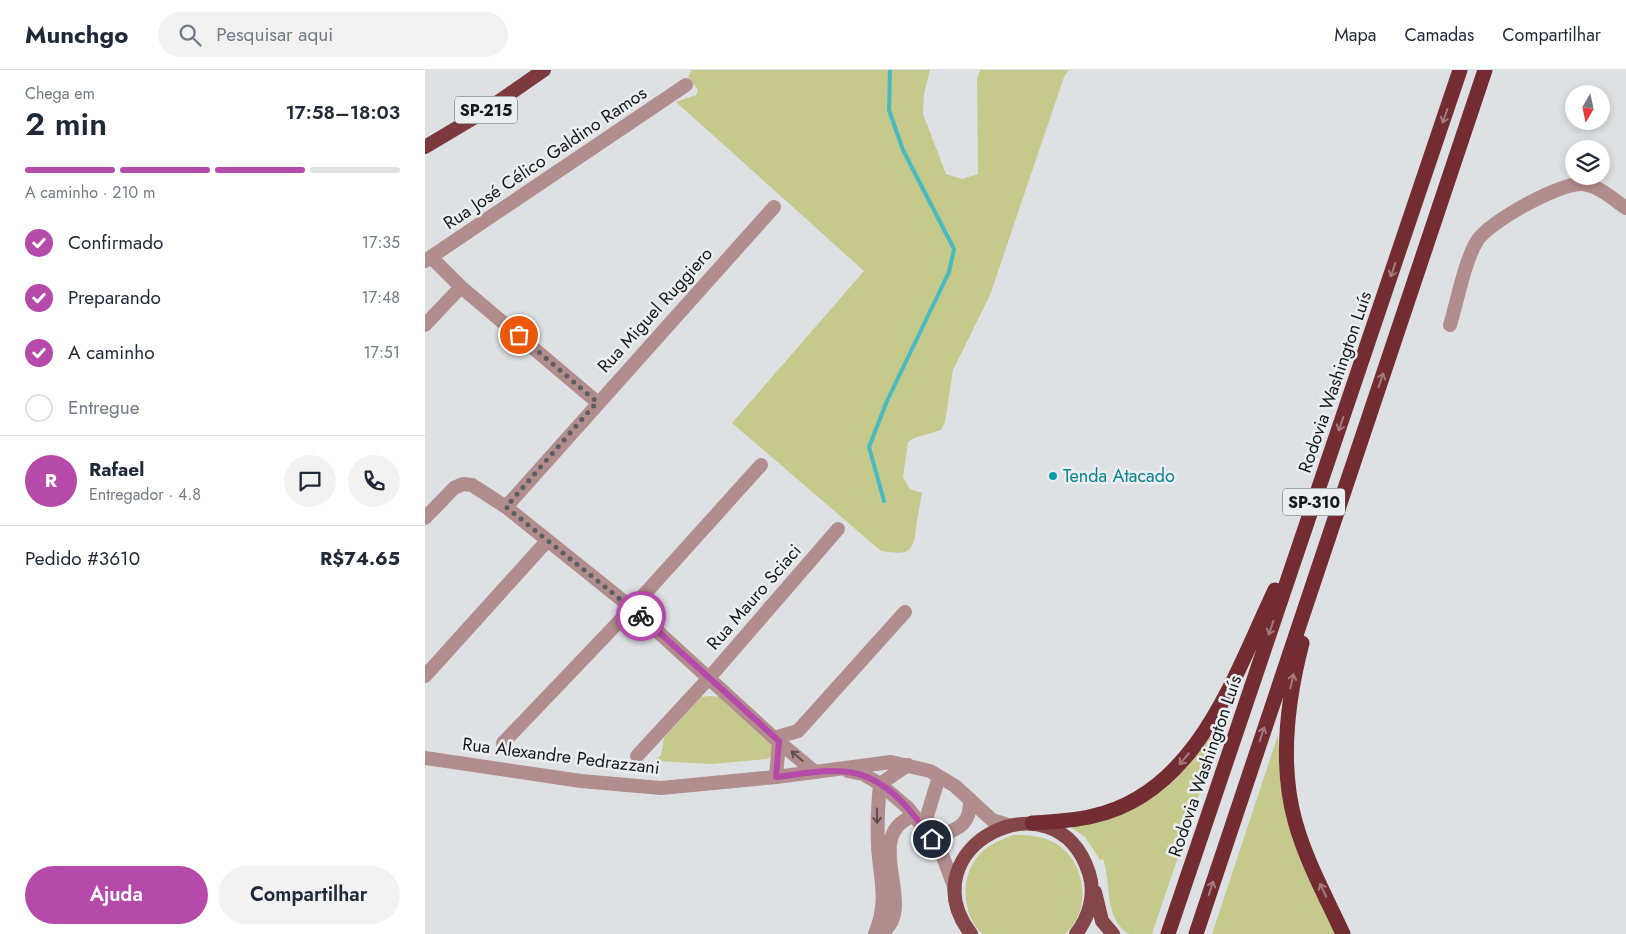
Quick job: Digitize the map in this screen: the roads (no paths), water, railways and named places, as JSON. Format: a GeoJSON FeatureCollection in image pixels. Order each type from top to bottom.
{"type":"FeatureCollection","features":[{"type":"Feature","properties":{"kind":"highway","name":"SP-215"},"geometry":{"type":"LineString","coordinates":[[425,147],[482,113],[544,70]]}},
{"type":"Feature","properties":{"kind":"highway","name":"Rodovia Washington Luís"},"geometry":{"type":"LineString","coordinates":[[1168,934],[1460,70]]}},
{"type":"Feature","properties":{"kind":"highway","name":"SP-310"},"geometry":{"type":"LineString","coordinates":[[1195,934],[1485,70]]}},
{"type":"Feature","properties":{"kind":"highway"},"geometry":{"type":"LineString","coordinates":[[1437,216],[1496,70]]}},
{"type":"Feature","properties":{"kind":"highway"},"geometry":{"type":"LineString","coordinates":[[1332,524],[1290,692],[1287,762],[1289,792],[1304,848],[1343,934]]}},
{"type":"Feature","properties":{"kind":"highway"},"geometry":{"type":"LineString","coordinates":[[1032,824],[1093,816],[1117,808],[1141,797],[1180,764],[1212,720],[1304,530]]}},
{"type":"Feature","properties":{"kind":"main road"},"geometry":{"type":"LineString","coordinates":[[971,934],[964,924],[957,907],[955,889],[959,867],[971,848],[987,833],[1008,825],[1032,824],[1049,828],[1064,836],[1076,848],[1085,862],[1091,878],[1102,921],[1113,934]]}},
{"type":"Feature","properties":{"kind":"main road"},"geometry":{"type":"LineString","coordinates":[[1076,934],[1084,924],[1091,902],[1091,878]]}},
{"type":"Feature","properties":{"kind":"street","name":"Rua José Célico Galdino Ramos"},"geometry":{"type":"LineString","coordinates":[[429,259],[686,85]]}},
{"type":"Feature","properties":{"kind":"street"},"geometry":{"type":"LineString","coordinates":[[1450,325],[1474,246],[1482,234],[1505,218],[1556,190],[1581,184],[1607,194],[1626,208]]}},
{"type":"Feature","properties":{"kind":"street","name":"Rua Miguel Ruggiero"},"geometry":{"type":"LineString","coordinates":[[506,507],[597,402],[774,207]]}},
{"type":"Feature","properties":{"kind":"street"},"geometry":{"type":"LineString","coordinates":[[429,259],[597,402]]}},
{"type":"Feature","properties":{"kind":"street"},"geometry":{"type":"LineString","coordinates":[[425,325],[461,286]]}},
{"type":"Feature","properties":{"kind":"street"},"geometry":{"type":"LineString","coordinates":[[503,743],[632,608],[761,465]]}},
{"type":"Feature","properties":{"kind":"street"},"geometry":{"type":"LineString","coordinates":[[425,518],[454,488],[463,484],[472,485],[506,507],[547,542],[632,608],[777,740],[815,772]]}},
{"type":"Feature","properties":{"kind":"street","name":"Rua Mauro Sciaci"},"geometry":{"type":"LineString","coordinates":[[637,756],[709,678],[838,529]]}},
{"type":"Feature","properties":{"kind":"street"},"geometry":{"type":"LineString","coordinates":[[425,676],[547,542]]}},
{"type":"Feature","properties":{"kind":"street"},"geometry":{"type":"LineString","coordinates":[[777,740],[798,731],[905,612]]}},
{"type":"Feature","properties":{"kind":"street"},"geometry":{"type":"LineString","coordinates":[[776,777],[777,740]]}},
{"type":"Feature","properties":{"kind":"street","name":"Rua Alexandre Pedrazzani"},"geometry":{"type":"LineString","coordinates":[[425,758],[626,786],[661,788],[776,777],[891,762],[930,771],[955,786],[992,820],[1008,825]]}},
{"type":"Feature","properties":{"kind":"street"},"geometry":{"type":"LineString","coordinates":[[875,934],[884,903],[878,848],[877,809],[880,784],[908,765]]}},
{"type":"Feature","properties":{"kind":"street","name":"Rua Alexandre Pedrazzani"},"geometry":{"type":"LineString","coordinates":[[842,769],[863,774],[892,791],[940,848],[955,889]]}},
{"type":"Feature","properties":{"kind":"street"},"geometry":{"type":"LineString","coordinates":[[939,777],[928,834],[958,829],[968,817],[970,799]]}},
{"type":"Feature","properties":{"kind":"street"},"geometry":{"type":"LineString","coordinates":[[879,934],[889,925],[894,909],[889,848],[891,835],[899,822],[913,816]]}},
{"type":"Feature","properties":{"kind":"waterway"},"geometry":{"type":"LineString","coordinates":[[884,501],[869,447],[887,401],[949,272],[954,249],[903,150],[889,110],[890,70]]}},
{"type":"Feature","properties":{"kind":"place","name":"Tenda Atacado"},"geometry":{"type":"Point","coordinates":[1053,476]}}]}
